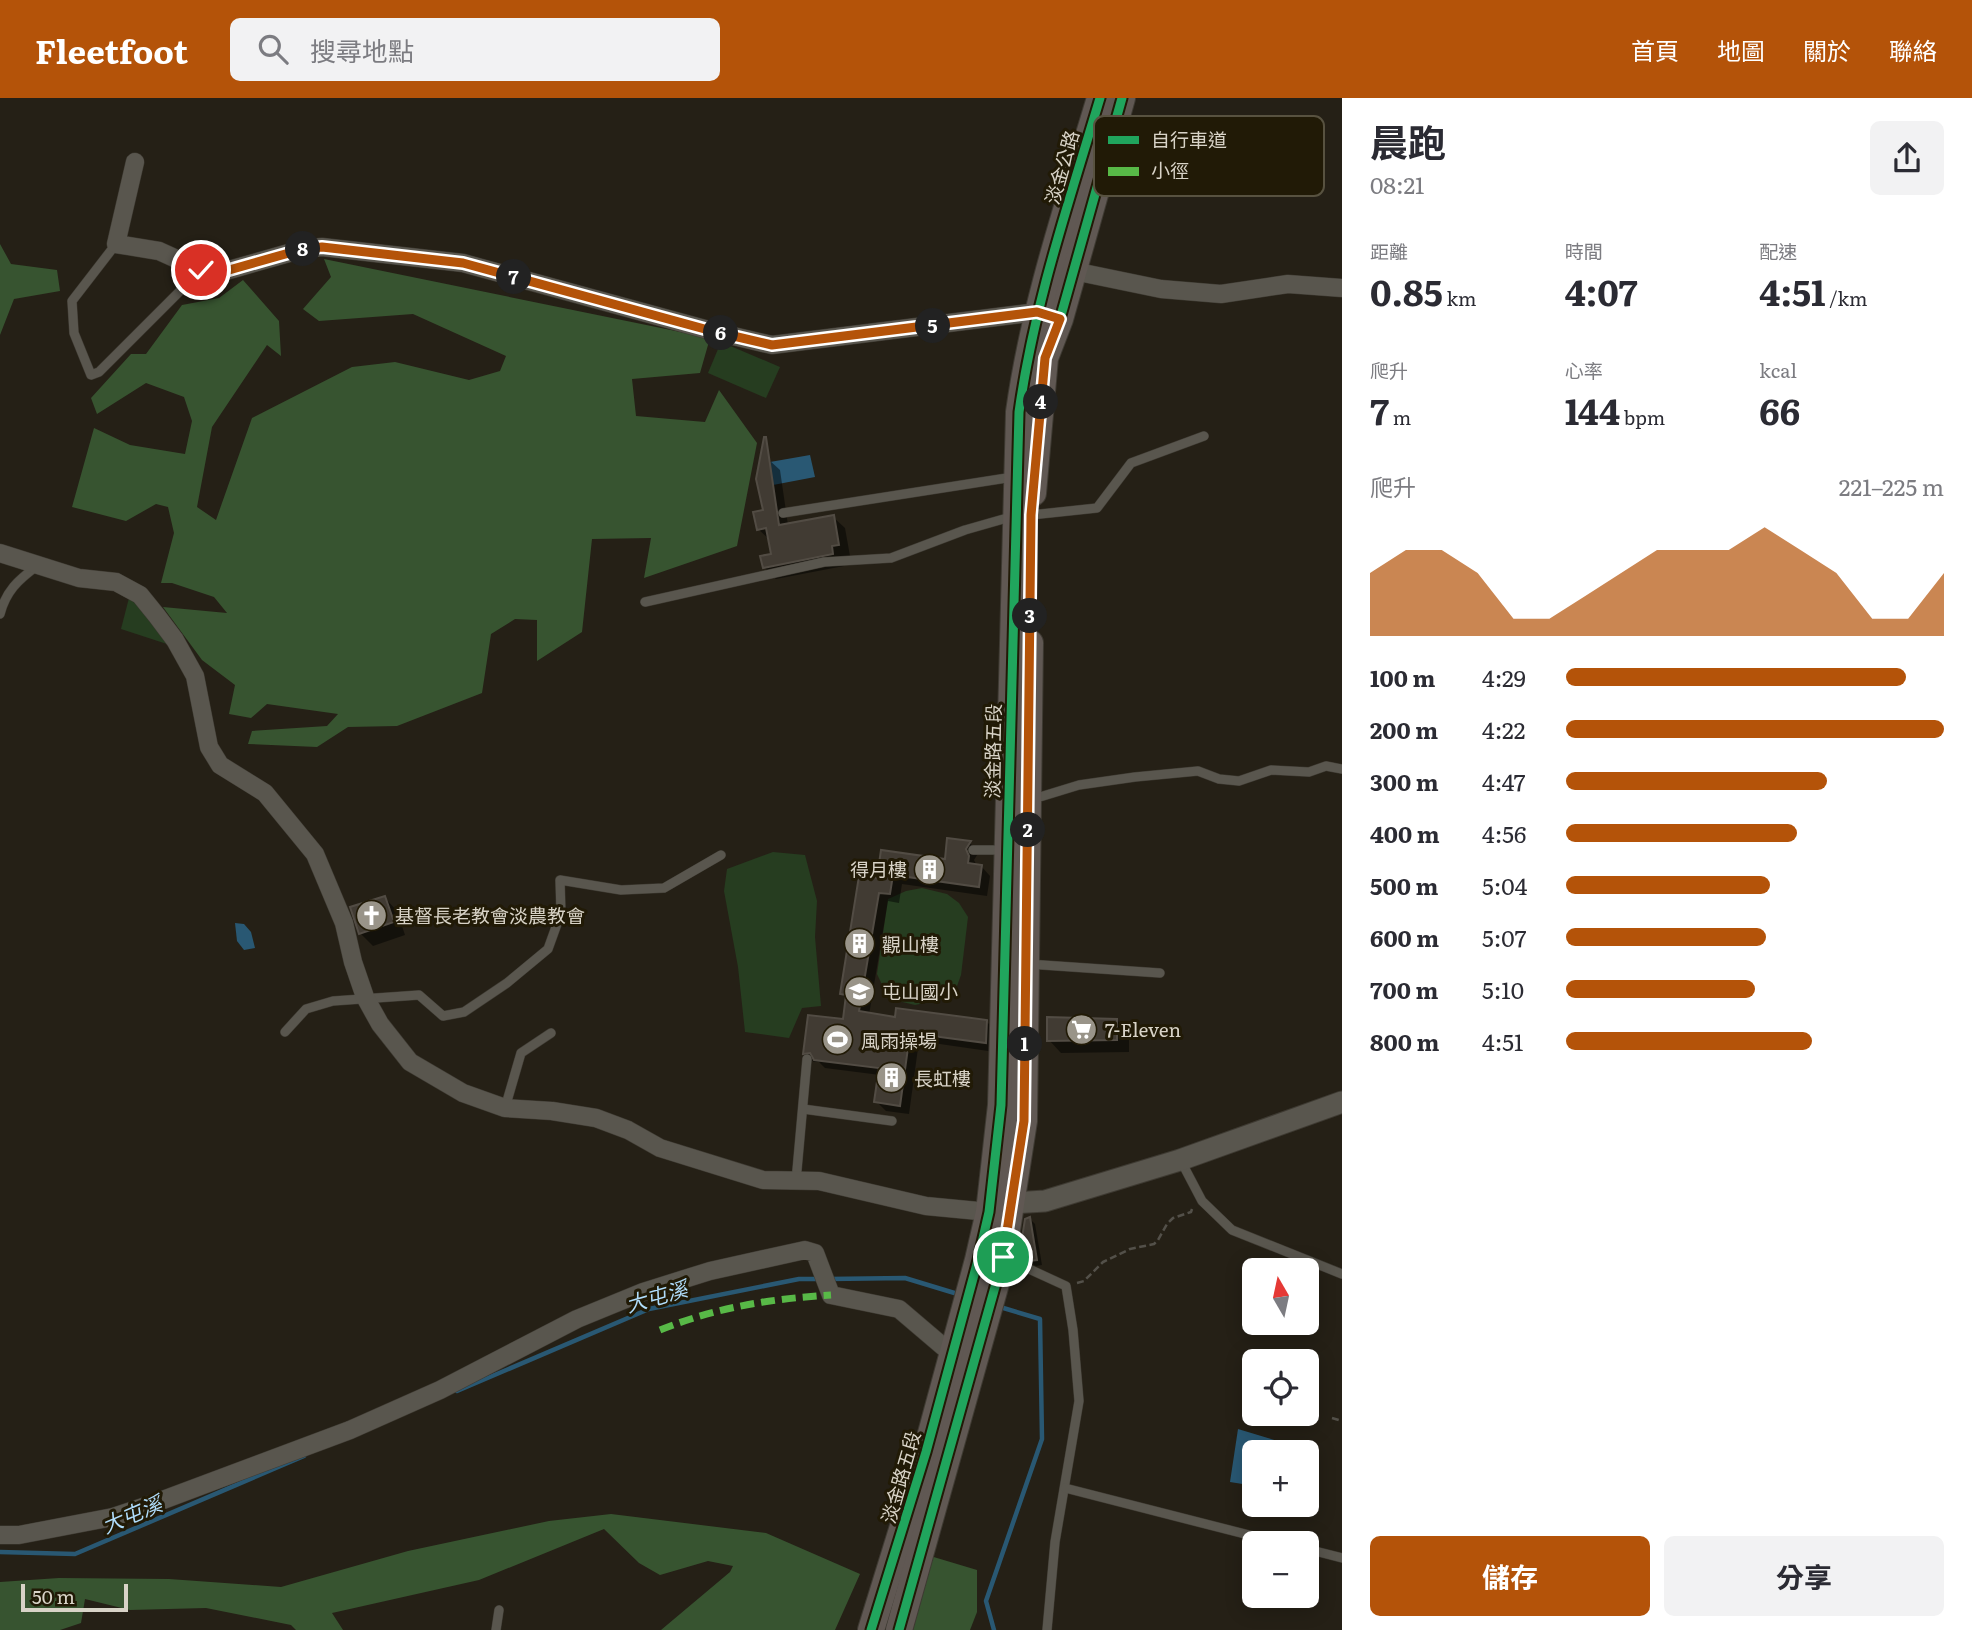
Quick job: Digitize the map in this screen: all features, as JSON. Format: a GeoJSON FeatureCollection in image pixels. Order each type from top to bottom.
{"type":"FeatureCollection","features":[{"type":"Feature","properties":{"kind":"main road","name":"淡金公路"},"geometry":{"type":"LineString","coordinates":[[1096,116],[1100,98]]}},
{"type":"Feature","properties":{"kind":"main road","name":"淡金公路"},"geometry":{"type":"LineString","coordinates":[[1115,116],[1122,98]]}},
{"type":"Feature","properties":{"kind":"main road","name":"淡金公路"},"geometry":{"type":"LineString","coordinates":[[1060,261],[1094,122]]}},
{"type":"Feature","properties":{"kind":"main road","name":"淡金公路"},"geometry":{"type":"LineString","coordinates":[[1060,261],[1094,172]]}},
{"type":"Feature","properties":{"kind":"main road","name":"淡金路五段"},"geometry":{"type":"LineString","coordinates":[[871,1630],[926,1452],[994,1260],[1001,1208],[1024,1121],[1015,1001],[1009,850],[1010,686],[1023,515],[1045,358],[1048,316],[1060,261]]}},
{"type":"Feature","properties":{"kind":"main road","name":"淡金路五段"},"geometry":{"type":"LineString","coordinates":[[1015,1001],[1027,964],[1028,801],[1023,515],[1017,476],[1018,412],[1025,363],[1048,316]]}},
{"type":"Feature","properties":{"kind":"main road","name":"淡金路五段"},"geometry":{"type":"LineString","coordinates":[[899,1630],[964,1342]]}},
{"type":"Feature","properties":{"kind":"street"},"geometry":{"type":"LineString","coordinates":[[135,162],[116,244],[159,251],[201,270],[222,272],[303,249],[322,247],[463,263],[772,345],[1048,316]]}},
{"type":"Feature","properties":{"kind":"street"},"geometry":{"type":"LineString","coordinates":[[1060,261],[1161,289],[1221,294],[1288,284],[1342,288]]}},
{"type":"Feature","properties":{"kind":"street"},"geometry":{"type":"LineString","coordinates":[[0,554],[79,578],[116,582],[140,595],[175,640],[195,676],[209,747],[220,765],[265,793],[315,854],[344,923],[353,962],[366,997],[380,1024],[410,1062],[463,1093],[505,1108],[552,1111],[596,1118],[628,1130],[660,1148],[764,1180],[819,1181],[926,1206],[1001,1208],[1045,1202],[1180,1160],[1342,1102]]}},
{"type":"Feature","properties":{"kind":"street"},"geometry":{"type":"LineString","coordinates":[[0,1535],[19,1535],[113,1517],[155,1503],[311,1445],[440,1390],[577,1319],[643,1292],[710,1271],[805,1250],[815,1253],[820,1261],[831,1295],[899,1309],[964,1342]]}},
{"type":"Feature","properties":{"kind":"lane"},"geometry":{"type":"LineString","coordinates":[[116,244],[72,301],[74,333],[91,375],[99,372],[201,270]]}},
{"type":"Feature","properties":{"kind":"lane"},"geometry":{"type":"LineString","coordinates":[[645,602],[824,562],[891,558],[965,530],[1023,515],[1097,509],[1131,463],[1204,436]]}},
{"type":"Feature","properties":{"kind":"lane"},"geometry":{"type":"LineString","coordinates":[[783,513],[1017,476]]}},
{"type":"Feature","properties":{"kind":"lane"},"geometry":{"type":"LineString","coordinates":[[0,614],[15,583],[37,566]]}},
{"type":"Feature","properties":{"kind":"lane"},"geometry":{"type":"LineString","coordinates":[[1028,801],[1079,785],[1135,777],[1198,771],[1219,779],[1239,781],[1271,770],[1309,772],[1326,766],[1342,769]]}},
{"type":"Feature","properties":{"kind":"lane"},"geometry":{"type":"LineString","coordinates":[[973,850],[1009,850]]}},
{"type":"Feature","properties":{"kind":"lane"},"geometry":{"type":"LineString","coordinates":[[285,1032],[306,1009],[333,1001],[366,997],[419,995],[443,1016],[464,1012],[508,983],[548,949],[561,913],[560,880],[621,890],[664,888],[721,855]]}},
{"type":"Feature","properties":{"kind":"lane"},"geometry":{"type":"LineString","coordinates":[[1027,964],[1160,973]]}},
{"type":"Feature","properties":{"kind":"lane"},"geometry":{"type":"LineString","coordinates":[[505,1108],[521,1053],[551,1033]]}},
{"type":"Feature","properties":{"kind":"lane"},"geometry":{"type":"LineString","coordinates":[[796,1181],[807,1059]]}},
{"type":"Feature","properties":{"kind":"lane"},"geometry":{"type":"LineString","coordinates":[[803,1109],[892,1121]]}},
{"type":"Feature","properties":{"kind":"lane"},"geometry":{"type":"LineString","coordinates":[[1180,1160],[1202,1201],[1232,1230],[1342,1274]]}},
{"type":"Feature","properties":{"kind":"lane"},"geometry":{"type":"LineString","coordinates":[[994,1260],[1066,1286],[1073,1330],[1079,1401],[1055,1542],[1047,1630]]}},
{"type":"Feature","properties":{"kind":"lane"},"geometry":{"type":"LineString","coordinates":[[1065,1488],[1242,1533]]}},
{"type":"Feature","properties":{"kind":"lane"},"geometry":{"type":"LineString","coordinates":[[1319,1552],[1342,1558]]}},
{"type":"Feature","properties":{"kind":"lane"},"geometry":{"type":"LineString","coordinates":[[496,1630],[499,1610]]}},
{"type":"Feature","properties":{"kind":"path"},"geometry":{"type":"LineString","coordinates":[[1066,1286],[1084,1281],[1103,1262],[1130,1249],[1154,1244],[1167,1224],[1191,1212],[1195,1204],[1202,1201]]}},
{"type":"Feature","properties":{"kind":"path"},"geometry":{"type":"LineString","coordinates":[[1332,1418],[1342,1421]]}},
{"type":"Feature","properties":{"kind":"green space"},"geometry":{"type":"Polygon","coordinates":[[[0,244],[11,264],[57,270],[60,291],[14,299],[0,335],[0,244]]]}},
{"type":"Feature","properties":{"kind":"green space"},"geometry":{"type":"Polygon","coordinates":[[[324,259],[710,338],[700,373],[632,379],[636,416],[705,422],[719,390],[757,443],[737,546],[644,578],[651,538],[592,539],[582,632],[537,661],[537,620],[515,619],[491,634],[482,693],[397,726],[348,727],[317,747],[248,744],[252,731],[327,726],[338,714],[267,704],[251,718],[229,714],[235,685],[202,660],[163,607],[227,613],[214,597],[172,583],[161,583],[174,533],[168,507],[156,504],[126,521],[72,507],[94,428],[130,445],[185,454],[192,421],[184,397],[146,383],[97,414],[91,398],[131,354],[146,354],[182,305],[219,298],[243,280],[279,321],[281,356],[267,345],[212,427],[197,507],[216,520],[252,418],[352,367],[395,362],[469,380],[500,371],[506,356],[413,314],[319,321],[303,309],[331,277],[324,259]]]}},
{"type":"Feature","properties":{"kind":"green space"},"geometry":{"type":"Polygon","coordinates":[[[721,342],[780,367],[766,398],[708,373],[721,342]]]}},
{"type":"Feature","properties":{"kind":"green space"},"geometry":{"type":"Polygon","coordinates":[[[129,598],[148,615],[170,645],[121,629],[129,598]]]}},
{"type":"Feature","properties":{"kind":"green space"},"geometry":{"type":"Polygon","coordinates":[[[773,852],[805,855],[817,901],[815,937],[821,1006],[802,1008],[789,1038],[745,1032],[738,967],[724,891],[727,869],[773,852]]]}},
{"type":"Feature","properties":{"kind":"green space"},"geometry":{"type":"Polygon","coordinates":[[[922,888],[947,894],[959,903],[968,917],[961,975],[957,986],[943,999],[915,1005],[894,1000],[885,991],[877,974],[888,899],[922,888]]]}},
{"type":"Feature","properties":{"kind":"green space"},"geometry":{"type":"Polygon","coordinates":[[[611,1514],[766,1533],[860,1574],[835,1630],[661,1630],[730,1572],[733,1566],[708,1561],[660,1575],[639,1563],[604,1529],[479,1580],[332,1613],[343,1630],[296,1630],[291,1625],[206,1608],[130,1610],[85,1599],[81,1623],[60,1630],[0,1630],[0,1582],[59,1578],[169,1579],[281,1587],[408,1551],[549,1521],[611,1514]]]}},
{"type":"Feature","properties":{"kind":"green space"},"geometry":{"type":"Polygon","coordinates":[[[927,1555],[977,1570],[977,1612],[970,1630],[901,1630],[927,1555]]]}},
{"type":"Feature","properties":{"kind":"water"},"geometry":{"type":"Polygon","coordinates":[[[810,455],[815,477],[773,485],[770,462],[810,455]]]}},
{"type":"Feature","properties":{"kind":"water"},"geometry":{"type":"Polygon","coordinates":[[[235,923],[244,924],[251,932],[255,948],[244,950],[237,941],[235,923]]]}},
{"type":"Feature","properties":{"kind":"water"},"geometry":{"type":"Polygon","coordinates":[[[1238,1429],[1274,1440],[1242,1440],[1242,1484],[1230,1482],[1238,1429]]]}},
{"type":"Feature","properties":{"kind":"building"},"geometry":{"type":"Polygon","coordinates":[[[764,437],[779,525],[834,515],[839,545],[832,546],[833,554],[763,568],[760,556],[771,554],[766,528],[757,530],[753,512],[763,510],[756,479],[764,437]]]}},
{"type":"Feature","properties":{"kind":"building"},"geometry":{"type":"Polygon","coordinates":[[[947,838],[971,841],[966,849],[968,863],[982,865],[979,887],[893,875],[890,894],[879,893],[859,1011],[895,1017],[896,1008],[987,1020],[986,1043],[910,1033],[900,1106],[874,1102],[879,1068],[814,1060],[810,1053],[803,1054],[808,1015],[843,1019],[846,995],[840,994],[859,876],[877,878],[881,850],[945,859],[947,838]]]}},
{"type":"Feature","properties":{"kind":"building","name":"基督長老教會淡農教會"},"geometry":{"type":"Polygon","coordinates":[[[385,896],[394,922],[359,934],[350,907],[385,896]]]}},
{"type":"Feature","properties":{"kind":"building","name":"7-Eleven"},"geometry":{"type":"Polygon","coordinates":[[[1047,1017],[1117,1019],[1117,1040],[1047,1041],[1047,1017]]]}},
{"type":"Feature","properties":{"kind":"building"},"geometry":{"type":"Polygon","coordinates":[[[1030,1217],[1037,1260],[1028,1261],[1019,1257],[1025,1219],[1030,1217]]]}},
{"type":"Feature","properties":{"kind":"waterway","name":"大屯溪"},"geometry":{"type":"LineString","coordinates":[[829,1279],[905,1278],[961,1295]]}},
{"type":"Feature","properties":{"kind":"waterway","name":"大屯溪"},"geometry":{"type":"LineString","coordinates":[[457,1391],[649,1309],[799,1279],[820,1279]]}},
{"type":"Feature","properties":{"kind":"waterway","name":"大屯溪"},"geometry":{"type":"LineString","coordinates":[[994,1630],[986,1601],[1042,1439],[1040,1319],[1000,1307]]}},
{"type":"Feature","properties":{"kind":"waterway","name":"大屯溪"},"geometry":{"type":"LineString","coordinates":[[0,1552],[75,1554],[304,1456]]}},
{"type":"Feature","properties":{"kind":"marked path"},"geometry":{"type":"LineString","coordinates":[[660,1330],[702,1315],[744,1305],[831,1295]]}},
{"type":"Feature","properties":{"kind":"cycle path"},"geometry":{"type":"LineString","coordinates":[[1095,116],[1100,98]]}},
{"type":"Feature","properties":{"kind":"cycle path"},"geometry":{"type":"LineString","coordinates":[[1117,116],[1122,98]]}},
{"type":"Feature","properties":{"kind":"cycle path"},"geometry":{"type":"LineString","coordinates":[[871,1630],[926,1452],[989,1212],[1001,1105],[1019,412],[1043,293],[1094,118]]}},
{"type":"Feature","properties":{"kind":"cycle path"},"geometry":{"type":"LineString","coordinates":[[899,1630],[1002,1262],[1024,1121],[1031,515],[1045,358],[1060,319],[1095,196]]}},
{"type":"Feature","properties":{"kind":"place","name":"得月樓"},"geometry":{"type":"Point","coordinates":[930,869]}},
{"type":"Feature","properties":{"kind":"place","name":"基督長老教會淡農教會"},"geometry":{"type":"Point","coordinates":[372,915]}},
{"type":"Feature","properties":{"kind":"place","name":"觀山樓"},"geometry":{"type":"Point","coordinates":[859,944]}},
{"type":"Feature","properties":{"kind":"place","name":"屯山國小"},"geometry":{"type":"Point","coordinates":[859,991]}},
{"type":"Feature","properties":{"kind":"place","name":"7-Eleven"},"geometry":{"type":"Point","coordinates":[1082,1029]}},
{"type":"Feature","properties":{"kind":"place","name":"風雨操場"},"geometry":{"type":"Point","coordinates":[838,1040]}},
{"type":"Feature","properties":{"kind":"place","name":"長虹樓"},"geometry":{"type":"Point","coordinates":[891,1078]}},
{"type":"Feature","properties":{"kind":"route"},"geometry":{"type":"LineString","coordinates":[[201,270],[222,272],[303,249],[322,247],[463,263],[772,345],[1037,312],[1060,319],[1045,358],[1031,515],[1024,1121],[1003,1257]]}}]}
